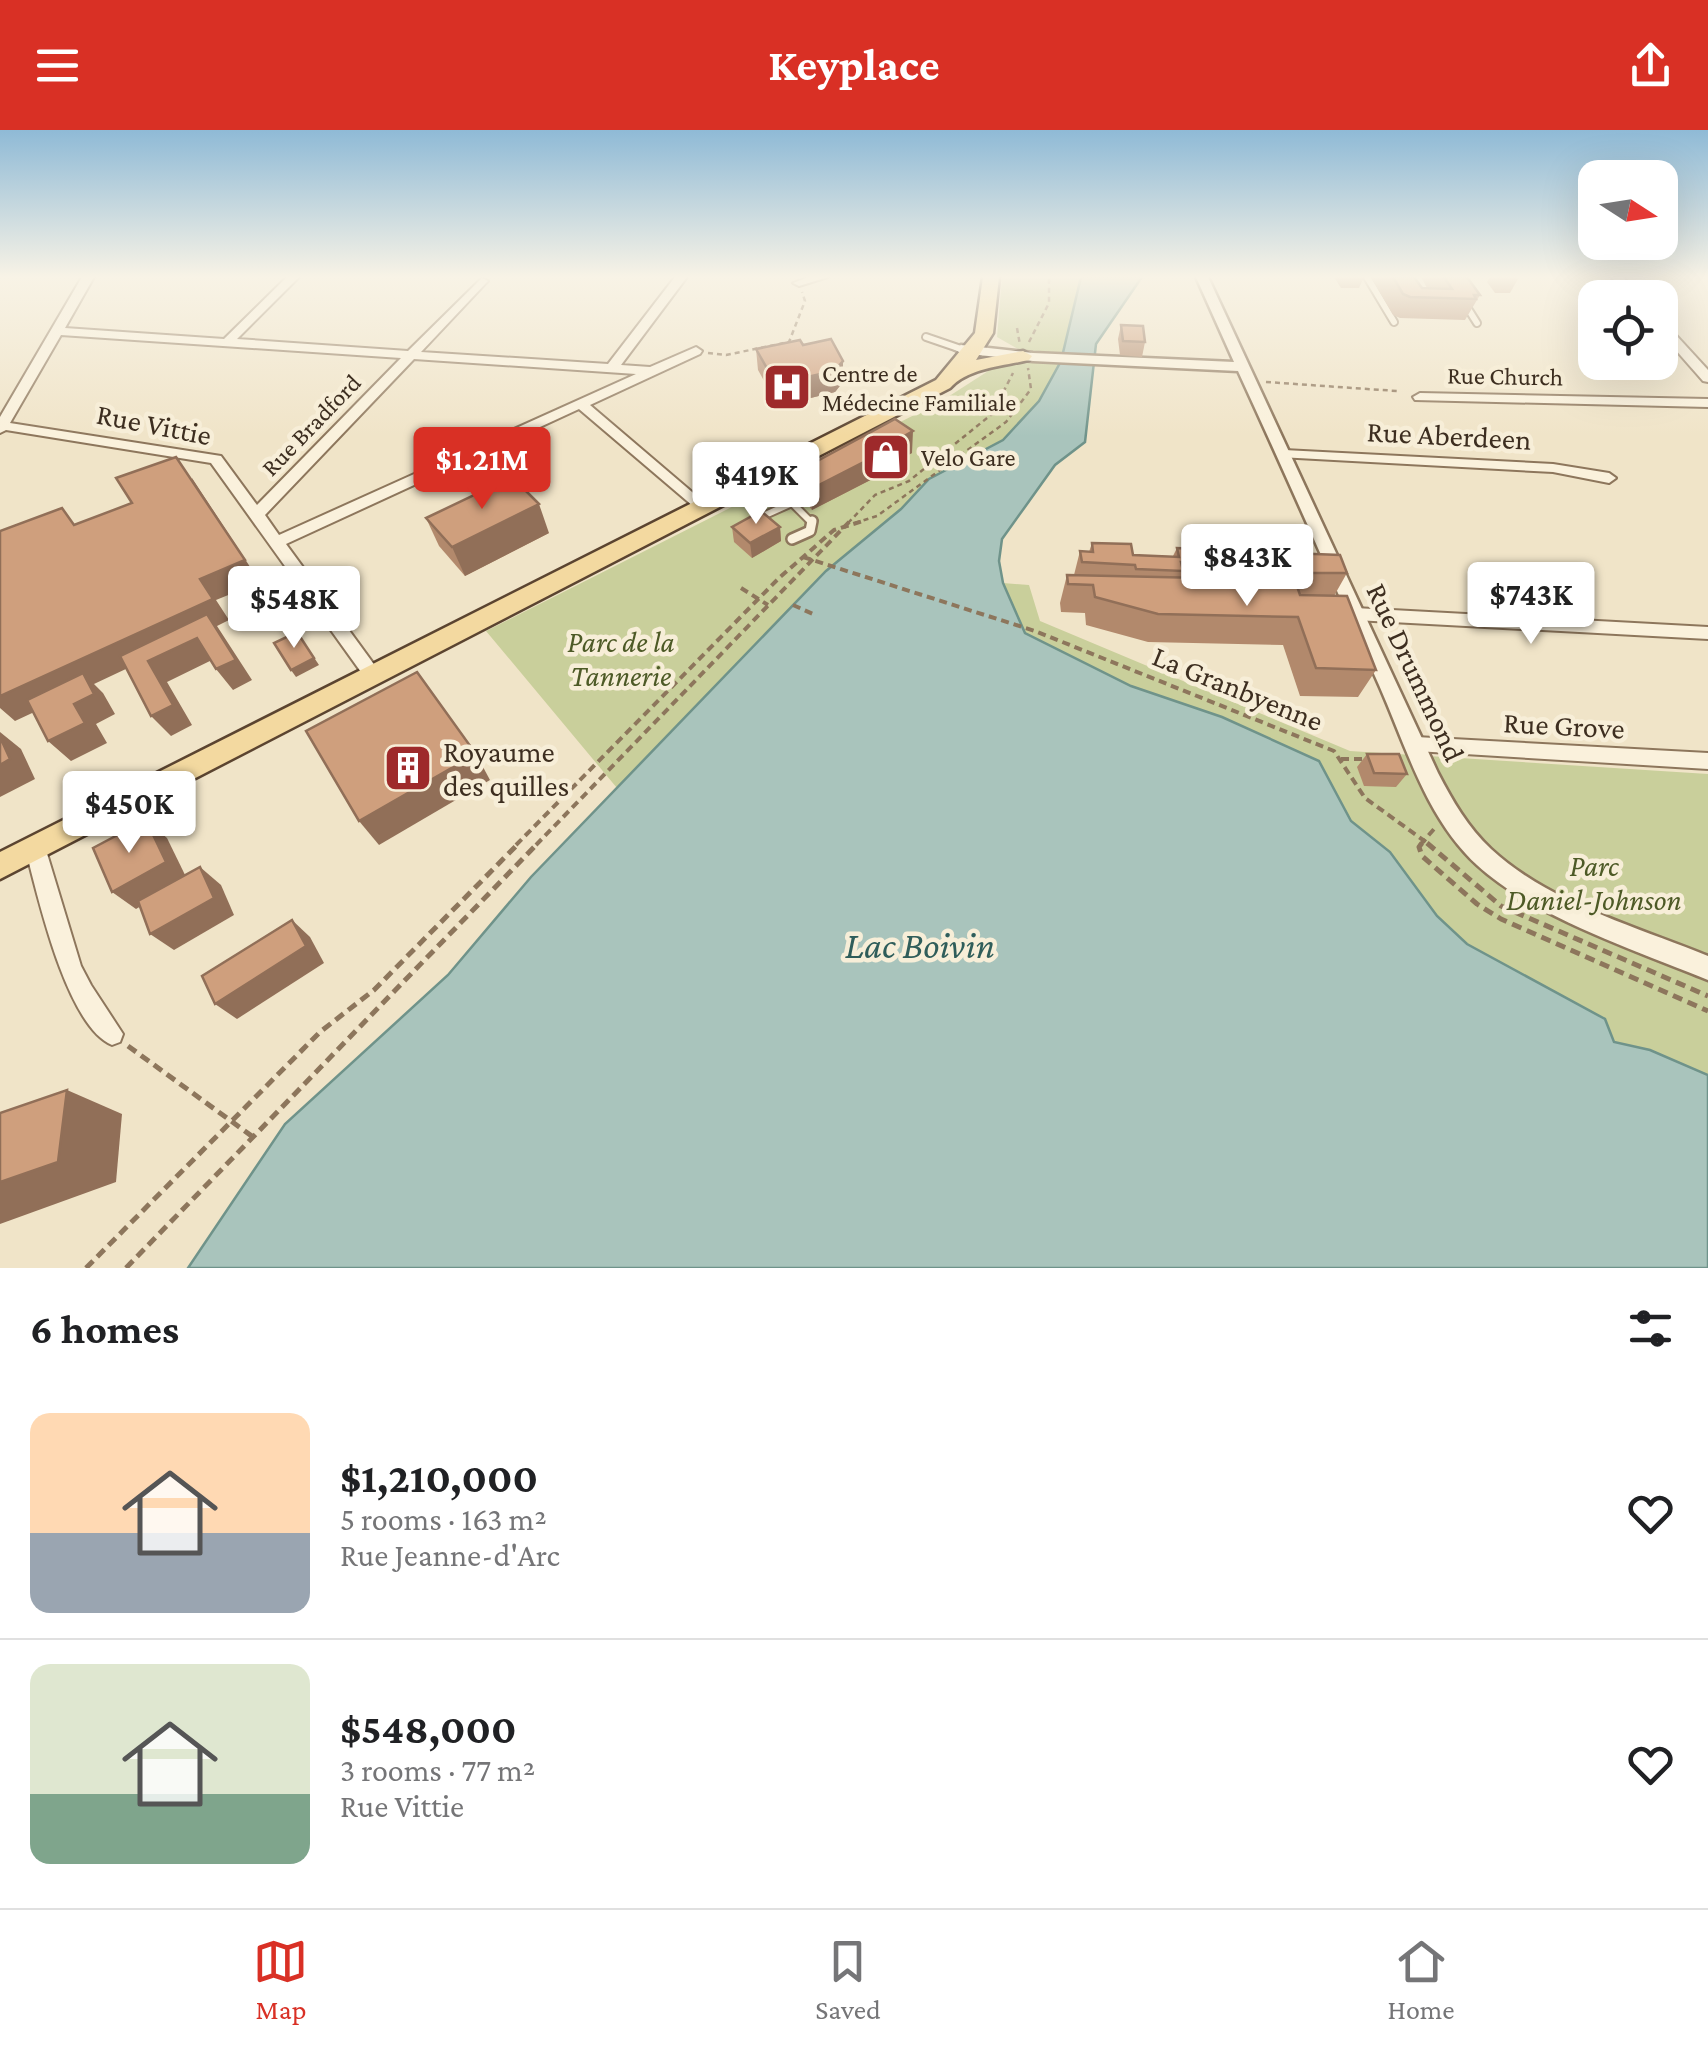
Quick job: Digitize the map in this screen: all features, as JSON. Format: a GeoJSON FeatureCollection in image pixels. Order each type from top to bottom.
{"type":"FeatureCollection","features":[{"type":"Feature","properties":{"kind":"main road"},"geometry":{"type":"LineString","coordinates":[[943,384],[967,350],[975,330]]}},
{"type":"Feature","properties":{"kind":"main road"},"geometry":{"type":"LineString","coordinates":[[890,413],[984,333],[1028,356]]}},
{"type":"Feature","properties":{"kind":"main road"},"geometry":{"type":"LineString","coordinates":[[0,866],[988,361],[1028,356]]}},
{"type":"Feature","properties":{"kind":"street"},"geometry":{"type":"LineString","coordinates":[[227,342],[239,330]]}},
{"type":"Feature","properties":{"kind":"street","name":"Rue Bradford"},"geometry":{"type":"LineString","coordinates":[[256,515],[435,330]]}},
{"type":"Feature","properties":{"kind":"street"},"geometry":{"type":"LineString","coordinates":[[612,368],[641,330]]}},
{"type":"Feature","properties":{"kind":"street","name":"Rue Drummond"},"geometry":{"type":"LineString","coordinates":[[1227,330],[1454,820],[1486,860],[1521,885],[1708,968]]}},
{"type":"Feature","properties":{"kind":"street"},"geometry":{"type":"LineString","coordinates":[[1,427],[57,331],[652,371]]}},
{"type":"Feature","properties":{"kind":"street"},"geometry":{"type":"LineString","coordinates":[[1678,344],[1708,378]]}},
{"type":"Feature","properties":{"kind":"street"},"geometry":{"type":"LineString","coordinates":[[967,350],[1248,374]]}},
{"type":"Feature","properties":{"kind":"street"},"geometry":{"type":"LineString","coordinates":[[275,543],[696,352]]}},
{"type":"Feature","properties":{"kind":"street","name":"Rue Church"},"geometry":{"type":"LineString","coordinates":[[1420,397],[1708,402]]}},
{"type":"Feature","properties":{"kind":"street"},"geometry":{"type":"LineString","coordinates":[[581,404],[704,509]]}},
{"type":"Feature","properties":{"kind":"street","name":"Rue Vittie"},"geometry":{"type":"LineString","coordinates":[[1,427],[216,458],[372,674]]}},
{"type":"Feature","properties":{"kind":"street","name":"Rue Aberdeen"},"geometry":{"type":"LineString","coordinates":[[1284,454],[1553,468],[1609,478]]}},
{"type":"Feature","properties":{"kind":"street"},"geometry":{"type":"LineString","coordinates":[[1356,614],[1708,632]]}},
{"type":"Feature","properties":{"kind":"street","name":"Rue Grove"},"geometry":{"type":"LineString","coordinates":[[1416,744],[1708,761]]}},
{"type":"Feature","properties":{"kind":"street"},"geometry":{"type":"LineString","coordinates":[[35,847],[74,978],[89,1010],[112,1034]]}},
{"type":"Feature","properties":{"kind":"lane"},"geometry":{"type":"LineString","coordinates":[[926,338],[967,350]]}},
{"type":"Feature","properties":{"kind":"lane"},"geometry":{"type":"LineString","coordinates":[[763,516],[792,503],[812,521],[810,530],[792,539]]}},
{"type":"Feature","properties":{"kind":"path"},"geometry":{"type":"LineString","coordinates":[[696,352],[726,355],[788,342],[793,330]]}},
{"type":"Feature","properties":{"kind":"path"},"geometry":{"type":"LineString","coordinates":[[86,1268],[320,1032],[374,990],[803,556],[846,524],[877,516],[1006,422],[1031,389],[1028,356],[1017,330]]}},
{"type":"Feature","properties":{"kind":"path"},"geometry":{"type":"LineString","coordinates":[[126,1268],[875,494],[909,481],[992,414],[1028,356],[1038,330]]}},
{"type":"Feature","properties":{"kind":"path"},"geometry":{"type":"LineString","coordinates":[[1248,374],[1398,391]]}},
{"type":"Feature","properties":{"kind":"path","name":"La Granbyenne"},"geometry":{"type":"LineString","coordinates":[[803,556],[1035,631],[1334,751],[1365,798],[1424,840],[1502,906],[1708,996]]}},
{"type":"Feature","properties":{"kind":"path"},"geometry":{"type":"LineString","coordinates":[[741,588],[768,606]]}},
{"type":"Feature","properties":{"kind":"path"},"geometry":{"type":"LineString","coordinates":[[793,605],[813,614]]}},
{"type":"Feature","properties":{"kind":"path"},"geometry":{"type":"LineString","coordinates":[[1341,758],[1376,759]]}},
{"type":"Feature","properties":{"kind":"path"},"geometry":{"type":"LineString","coordinates":[[1434,828],[1418,847],[1422,856],[1476,904],[1501,920],[1708,1012]]}},
{"type":"Feature","properties":{"kind":"path"},"geometry":{"type":"LineString","coordinates":[[112,1034],[253,1136]]}},
{"type":"Feature","properties":{"kind":"green space","name":"Parc de la Tannerie"},"geometry":{"type":"Polygon","coordinates":[[[998,330],[1069,330],[1061,362],[1039,401],[1003,440],[929,479],[901,509],[826,571],[617,788],[486,631],[940,402],[996,366],[1028,363],[1027,354],[997,337],[998,330]]]}},
{"type":"Feature","properties":{"kind":"green space","name":"Parc Daniel-Johnson"},"geometry":{"type":"Polygon","coordinates":[[[1003,583],[1029,585],[1040,621],[1350,751],[1708,774],[1708,1075],[1650,1050],[1614,1042],[1605,1019],[1467,944],[1437,916],[1390,852],[1351,821],[1319,761],[1222,717],[1131,686],[1025,633],[1003,583]]]}},
{"type":"Feature","properties":{"kind":"water","name":"Lac Boivin"},"geometry":{"type":"Polygon","coordinates":[[[1068,330],[1106,330],[1096,344],[1085,442],[1055,465],[1002,539],[999,561],[1003,583],[1025,633],[1131,686],[1222,717],[1319,761],[1351,821],[1390,852],[1437,916],[1467,944],[1605,1019],[1614,1042],[1650,1050],[1708,1075],[1708,1268],[188,1268],[285,1124],[448,975],[531,877],[826,571],[901,509],[929,479],[1003,440],[1039,401],[1061,361],[1068,330]]]}},
{"type":"Feature","properties":{"kind":"building"},"geometry":{"type":"Polygon","coordinates":[[[1122,330],[1144,330],[1145,342],[1123,341],[1122,330]]]}},
{"type":"Feature","properties":{"kind":"building"},"geometry":{"type":"Polygon","coordinates":[[[831,339],[843,361],[834,371],[776,384],[756,349],[800,340],[803,345],[831,339]]]}},
{"type":"Feature","properties":{"kind":"building"},"geometry":{"type":"Polygon","coordinates":[[[895,419],[913,431],[885,447],[889,449],[811,489],[797,472],[895,419]]]}},
{"type":"Feature","properties":{"kind":"building"},"geometry":{"type":"Polygon","coordinates":[[[176,457],[245,560],[200,579],[213,599],[0,696],[0,531],[62,508],[74,525],[132,503],[116,478],[176,457]]]}},
{"type":"Feature","properties":{"kind":"building"},"geometry":{"type":"Polygon","coordinates":[[[512,477],[539,504],[452,547],[426,518],[512,477]]]}},
{"type":"Feature","properties":{"kind":"building"},"geometry":{"type":"Polygon","coordinates":[[[761,511],[780,527],[750,543],[732,527],[761,511]]]}},
{"type":"Feature","properties":{"kind":"building"},"geometry":{"type":"Polygon","coordinates":[[[1092,543],[1131,544],[1133,555],[1179,557],[1177,548],[1234,550],[1237,559],[1265,560],[1263,552],[1340,555],[1347,573],[1239,573],[1236,564],[1181,562],[1183,571],[1082,562],[1080,551],[1093,552],[1092,543]]]}},
{"type":"Feature","properties":{"kind":"building"},"geometry":{"type":"Polygon","coordinates":[[[1067,575],[1295,580],[1300,595],[1347,596],[1376,670],[1316,668],[1298,617],[1158,614],[1095,597],[1093,585],[1068,584],[1067,575]]]}},
{"type":"Feature","properties":{"kind":"building"},"geometry":{"type":"Polygon","coordinates":[[[207,614],[236,660],[216,669],[197,638],[148,661],[173,705],[151,716],[120,656],[207,614]]]}},
{"type":"Feature","properties":{"kind":"building"},"geometry":{"type":"Polygon","coordinates":[[[297,632],[314,658],[291,670],[274,643],[297,632]]]}},
{"type":"Feature","properties":{"kind":"building","name":"Royaume des quilles"},"geometry":{"type":"Polygon","coordinates":[[[417,672],[476,754],[359,821],[306,731],[417,672]]]}},
{"type":"Feature","properties":{"kind":"building"},"geometry":{"type":"Polygon","coordinates":[[[83,673],[94,694],[74,704],[85,723],[48,741],[27,700],[83,673]]]}},
{"type":"Feature","properties":{"kind":"building"},"geometry":{"type":"Polygon","coordinates":[[[0,737],[10,759],[0,765],[0,737]]]}},
{"type":"Feature","properties":{"kind":"building"},"geometry":{"type":"Polygon","coordinates":[[[1367,754],[1399,754],[1407,774],[1374,773],[1367,754]]]}},
{"type":"Feature","properties":{"kind":"building"},"geometry":{"type":"Polygon","coordinates":[[[146,820],[166,862],[112,892],[93,848],[146,820]]]}},
{"type":"Feature","properties":{"kind":"building"},"geometry":{"type":"Polygon","coordinates":[[[200,867],[214,898],[150,934],[138,901],[200,867]]]}},
{"type":"Feature","properties":{"kind":"building"},"geometry":{"type":"Polygon","coordinates":[[[292,920],[306,946],[215,1004],[202,976],[292,920]]]}},
{"type":"Feature","properties":{"kind":"building"},"geometry":{"type":"Polygon","coordinates":[[[67,1090],[58,1162],[0,1182],[0,1113],[67,1090]]]}},
{"type":"Feature","properties":{"kind":"place","name":"Centre de Médecine Familiale"},"geometry":{"type":"Point","coordinates":[787,387]}},
{"type":"Feature","properties":{"kind":"place","name":"Velo Gare"},"geometry":{"type":"Point","coordinates":[886,457]}},
{"type":"Feature","properties":{"kind":"place","name":"Royaume des quilles"},"geometry":{"type":"Point","coordinates":[408,768]}}]}
